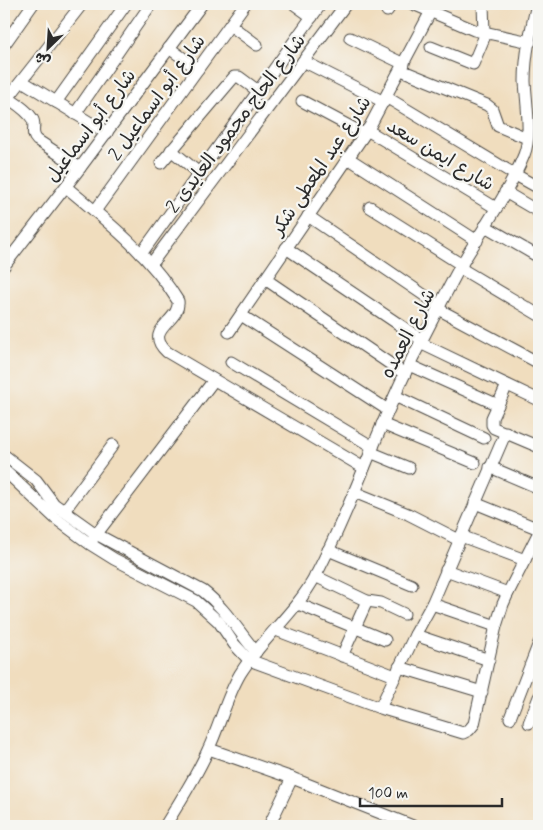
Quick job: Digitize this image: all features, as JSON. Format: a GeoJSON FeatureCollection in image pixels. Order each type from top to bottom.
{"type":"FeatureCollection","features":[{"type":"Feature","properties":{"kind":"street"},"geometry":{"type":"LineString","coordinates":[[4,45],[33,4]]}},
{"type":"Feature","properties":{"kind":"street"},"geometry":{"type":"LineString","coordinates":[[80,168],[36,140],[33,133],[34,123],[32,120],[6,97],[22,81],[82,4]]}},
{"type":"Feature","properties":{"kind":"street"},"geometry":{"type":"LineString","coordinates":[[56,102],[126,4]]}},
{"type":"Feature","properties":{"kind":"street","name":"شارع أبو اسماعيل"},"geometry":{"type":"LineString","coordinates":[[4,266],[107,133],[202,4]]}},
{"type":"Feature","properties":{"kind":"street","name":"شارع أبو اسماعيل 2"},"geometry":{"type":"LineString","coordinates":[[95,211],[245,4]]}},
{"type":"Feature","properties":{"kind":"street"},"geometry":{"type":"LineString","coordinates":[[294,4],[312,16]]}},
{"type":"Feature","properties":{"kind":"street"},"geometry":{"type":"LineString","coordinates":[[141,254],[321,4]]}},
{"type":"Feature","properties":{"kind":"street","name":"شارع الحاج محمود العايدى 2"},"geometry":{"type":"LineString","coordinates":[[152,264],[346,4]]}},
{"type":"Feature","properties":{"kind":"street"},"geometry":{"type":"LineString","coordinates":[[413,4],[485,33],[533,46]]}},
{"type":"Feature","properties":{"kind":"street"},"geometry":{"type":"LineString","coordinates":[[431,47],[473,64],[485,33],[482,4]]}},
{"type":"Feature","properties":{"kind":"street","name":"شارع العمده"},"geometry":{"type":"LineString","coordinates":[[165,826],[191,784],[209,749],[231,692],[253,656],[298,604],[315,576],[354,492],[407,369],[461,266],[496,208],[524,155],[531,131],[525,79],[533,46],[537,4]]}},
{"type":"Feature","properties":{"kind":"street"},"geometry":{"type":"LineString","coordinates":[[75,114],[148,5]]}},
{"type":"Feature","properties":{"kind":"street","name":"شارع عبد المعطى شكر"},"geometry":{"type":"LineString","coordinates":[[229,332],[366,132],[431,11]]}},
{"type":"Feature","properties":{"kind":"street"},"geometry":{"type":"LineString","coordinates":[[230,25],[257,45]]}},
{"type":"Feature","properties":{"kind":"street"},"geometry":{"type":"LineString","coordinates":[[107,30],[125,42]]}},
{"type":"Feature","properties":{"kind":"street"},"geometry":{"type":"LineString","coordinates":[[350,38],[402,67],[487,104],[492,109],[498,126],[531,131]]}},
{"type":"Feature","properties":{"kind":"street"},"geometry":{"type":"LineString","coordinates":[[169,48],[198,69]]}},
{"type":"Feature","properties":{"kind":"street"},"geometry":{"type":"LineString","coordinates":[[280,61],[295,72]]}},
{"type":"Feature","properties":{"kind":"street"},"geometry":{"type":"LineString","coordinates":[[303,61],[385,99],[539,188]]}},
{"type":"Feature","properties":{"kind":"street"},"geometry":{"type":"LineString","coordinates":[[161,163],[234,77],[239,78],[258,91]]}},
{"type":"Feature","properties":{"kind":"street"},"geometry":{"type":"LineString","coordinates":[[22,81],[107,133]]}},
{"type":"Feature","properties":{"kind":"street","name":"شارع ايمن سعد"},"geometry":{"type":"LineString","coordinates":[[302,101],[366,132],[496,208]]}},
{"type":"Feature","properties":{"kind":"street"},"geometry":{"type":"LineString","coordinates":[[171,150],[199,173]]}},
{"type":"Feature","properties":{"kind":"street"},"geometry":{"type":"LineString","coordinates":[[348,158],[476,240]]}},
{"type":"Feature","properties":{"kind":"street"},"geometry":{"type":"LineString","coordinates":[[66,187],[152,264],[174,295],[178,305],[177,310],[160,332],[158,339],[161,346],[167,352],[364,468]]}},
{"type":"Feature","properties":{"kind":"street"},"geometry":{"type":"LineString","coordinates":[[505,192],[539,212]]}},
{"type":"Feature","properties":{"kind":"street"},"geometry":{"type":"LineString","coordinates":[[370,207],[539,315]]}},
{"type":"Feature","properties":{"kind":"street"},"geometry":{"type":"LineString","coordinates":[[308,216],[439,308],[539,362]]}},
{"type":"Feature","properties":{"kind":"street"},"geometry":{"type":"LineString","coordinates":[[485,226],[539,257]]}},
{"type":"Feature","properties":{"kind":"street"},"geometry":{"type":"LineString","coordinates":[[286,248],[421,342],[539,400]]}},
{"type":"Feature","properties":{"kind":"street"},"geometry":{"type":"LineString","coordinates":[[265,279],[407,369],[498,404]]}},
{"type":"Feature","properties":{"kind":"street"},"geometry":{"type":"LineString","coordinates":[[241,315],[388,410]]}},
{"type":"Feature","properties":{"kind":"street"},"geometry":{"type":"LineString","coordinates":[[231,362],[371,450],[409,468]]}},
{"type":"Feature","properties":{"kind":"street"},"geometry":{"type":"LineString","coordinates":[[93,539],[214,380]]}},
{"type":"Feature","properties":{"kind":"street"},"geometry":{"type":"LineString","coordinates":[[507,384],[491,422],[492,425],[539,447]]}},
{"type":"Feature","properties":{"kind":"street"},"geometry":{"type":"LineString","coordinates":[[395,396],[484,438]]}},
{"type":"Feature","properties":{"kind":"street"},"geometry":{"type":"LineString","coordinates":[[382,424],[474,463]]}},
{"type":"Feature","properties":{"kind":"street"},"geometry":{"type":"LineString","coordinates":[[380,708],[432,604],[506,432]]}},
{"type":"Feature","properties":{"kind":"street"},"geometry":{"type":"LineString","coordinates":[[64,512],[113,446]]}},
{"type":"Feature","properties":{"kind":"street"},"geometry":{"type":"LineString","coordinates":[[4,455],[36,480],[54,504],[114,558],[196,601],[219,622],[234,644],[253,656],[380,708],[463,733],[470,730],[477,715],[496,626],[508,593],[539,531],[475,503]]}},
{"type":"Feature","properties":{"kind":"street"},"geometry":{"type":"LineString","coordinates":[[490,467],[539,488]]}},
{"type":"Feature","properties":{"kind":"street"},"geometry":{"type":"LineString","coordinates":[[4,470],[56,518],[93,539]]}},
{"type":"Feature","properties":{"kind":"street"},"geometry":{"type":"LineString","coordinates":[[354,492],[460,538],[525,560]]}},
{"type":"Feature","properties":{"kind":"street"},"geometry":{"type":"LineString","coordinates":[[328,550],[412,585]]}},
{"type":"Feature","properties":{"kind":"street"},"geometry":{"type":"LineString","coordinates":[[446,570],[508,593]]}},
{"type":"Feature","properties":{"kind":"street"},"geometry":{"type":"LineString","coordinates":[[315,576],[368,601],[381,603],[404,614]]}},
{"type":"Feature","properties":{"kind":"street"},"geometry":{"type":"LineString","coordinates":[[342,656],[368,601]]}},
{"type":"Feature","properties":{"kind":"street"},"geometry":{"type":"LineString","coordinates":[[298,604],[385,640]]}},
{"type":"Feature","properties":{"kind":"street"},"geometry":{"type":"LineString","coordinates":[[432,604],[496,626]]}},
{"type":"Feature","properties":{"kind":"street"},"geometry":{"type":"LineString","coordinates":[[276,630],[342,656],[397,672],[482,692]]}},
{"type":"Feature","properties":{"kind":"street"},"geometry":{"type":"LineString","coordinates":[[415,635],[489,660]]}},
{"type":"Feature","properties":{"kind":"street"},"geometry":{"type":"LineString","coordinates":[[510,718],[539,643]]}},
{"type":"Feature","properties":{"kind":"street"},"geometry":{"type":"LineString","coordinates":[[529,723],[539,697]]}},
{"type":"Feature","properties":{"kind":"street"},"geometry":{"type":"LineString","coordinates":[[209,749],[292,778],[414,826]]}},
{"type":"Feature","properties":{"kind":"street"},"geometry":{"type":"LineString","coordinates":[[269,826],[292,778]]}}]}
